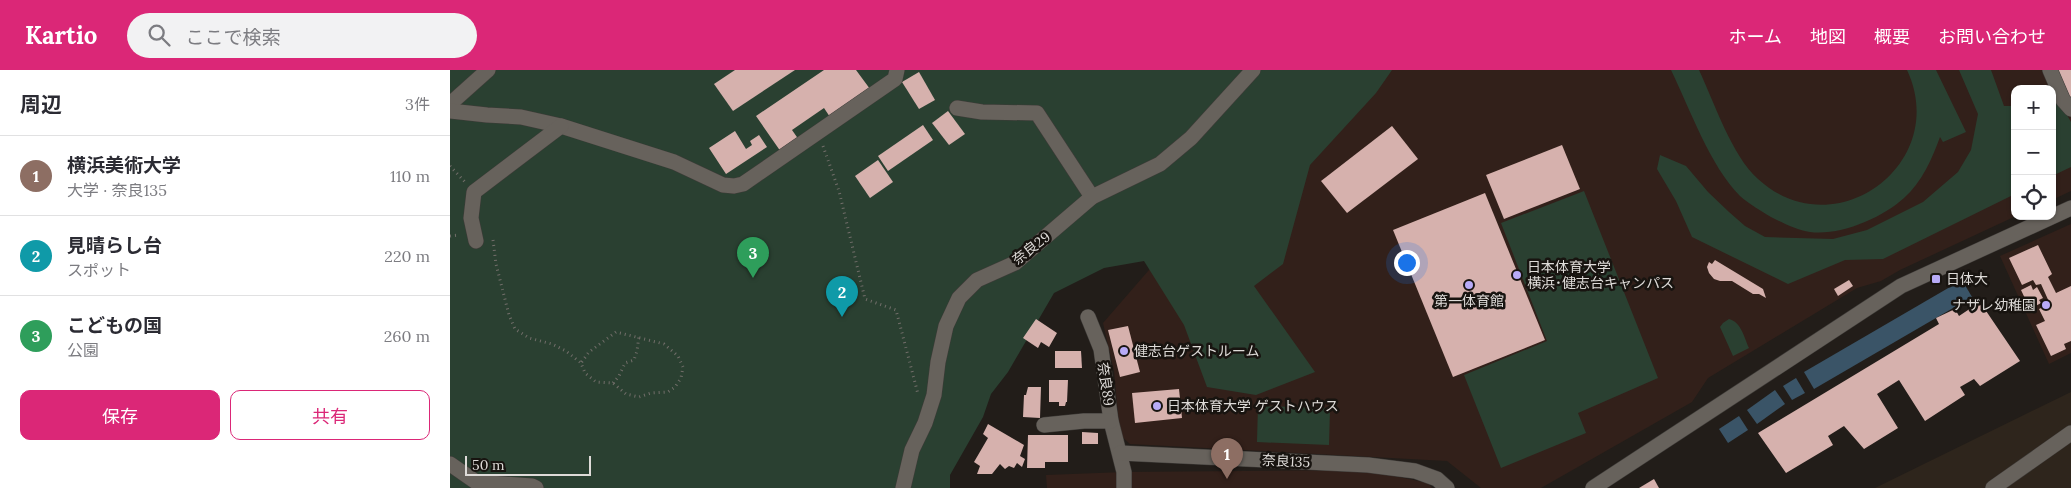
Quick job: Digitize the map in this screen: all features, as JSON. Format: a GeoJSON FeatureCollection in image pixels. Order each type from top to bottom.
{"type":"FeatureCollection","features":[{"type":"Feature","properties":{"kind":"street"},"geometry":{"type":"LineString","coordinates":[[450,104],[488,70]]}},
{"type":"Feature","properties":{"kind":"street"},"geometry":{"type":"LineString","coordinates":[[450,111],[487,116],[521,117],[560,126],[674,162],[723,185],[734,186],[743,184],[895,79],[897,70]]}},
{"type":"Feature","properties":{"kind":"street","name":"奈良29"},"geometry":{"type":"LineString","coordinates":[[902,488],[912,450],[925,423],[934,395],[938,362],[946,326],[959,298],[977,280],[1015,263],[1092,197],[1160,164],[1191,138],[1253,70]]}},
{"type":"Feature","properties":{"kind":"street"},"geometry":{"type":"LineString","coordinates":[[2050,70],[2063,100],[2071,109]]}},
{"type":"Feature","properties":{"kind":"street"},"geometry":{"type":"LineString","coordinates":[[956,108],[982,112],[1037,113],[1092,197]]}},
{"type":"Feature","properties":{"kind":"street"},"geometry":{"type":"LineString","coordinates":[[475,236],[471,218],[474,192],[560,126]]}},
{"type":"Feature","properties":{"kind":"street"},"geometry":{"type":"LineString","coordinates":[[1593,488],[1901,286],[2071,208]]}},
{"type":"Feature","properties":{"kind":"street","name":"奈良89"},"geometry":{"type":"LineString","coordinates":[[1088,317],[1101,349],[1111,421],[1124,472],[1124,488]]}},
{"type":"Feature","properties":{"kind":"street"},"geometry":{"type":"LineString","coordinates":[[1044,425],[1084,420],[1111,421]]}},
{"type":"Feature","properties":{"kind":"street"},"geometry":{"type":"LineString","coordinates":[[1993,488],[2071,432]]}},
{"type":"Feature","properties":{"kind":"street","name":"奈良135"},"geometry":{"type":"LineString","coordinates":[[1120,453],[1368,465],[1415,471],[1438,479],[1447,488]]}},
{"type":"Feature","properties":{"kind":"street"},"geometry":{"type":"LineString","coordinates":[[450,464],[476,482],[532,486],[536,488]]}},
{"type":"Feature","properties":{"kind":"path"},"geometry":{"type":"LineString","coordinates":[[818,133],[839,191],[864,299],[896,310],[918,395]]}},
{"type":"Feature","properties":{"kind":"path"},"geometry":{"type":"LineString","coordinates":[[450,166],[474,192]]}},
{"type":"Feature","properties":{"kind":"path"},"geometry":{"type":"LineString","coordinates":[[450,236],[475,236]]}},
{"type":"Feature","properties":{"kind":"path"},"geometry":{"type":"LineString","coordinates":[[493,238],[496,264],[509,315],[515,329],[529,338],[552,344],[566,351],[581,363],[586,373],[596,382],[613,383],[626,394],[639,397],[651,393],[668,392],[675,387],[681,378],[682,367],[678,356],[664,344],[639,336],[616,332],[589,352],[581,363]]}},
{"type":"Feature","properties":{"kind":"path"},"geometry":{"type":"LineString","coordinates":[[613,383],[619,376],[625,363],[634,360],[639,336]]}},
{"type":"Feature","properties":{"kind":"shaded area","name":"日本体育大学 横浜･健志台キャンパス"},"geometry":{"type":"Polygon","coordinates":[[[1311,70],[2071,70],[2071,191],[2056,198],[2056,85],[2011,85],[2011,218],[1900,270],[1881,281],[1857,288],[1708,378],[1692,402],[1541,488],[1481,488],[1447,461],[1130,444],[1120,435],[1114,371],[1103,323],[1234,172],[1311,70]]]}},
{"type":"Feature","properties":{"kind":"shaded area","name":"ナザレ幼稚園"},"geometry":{"type":"Polygon","coordinates":[[[2071,224],[2071,353],[2049,364],[2000,256],[2071,224]]]}},
{"type":"Feature","properties":{"kind":"shaded area"},"geometry":{"type":"Polygon","coordinates":[[[2071,392],[2071,488],[1875,488],[2071,392]]]}},
{"type":"Feature","properties":{"kind":"shaded area"},"geometry":{"type":"Polygon","coordinates":[[[1365,470],[1428,483],[1432,488],[1047,488],[1046,475],[1124,472],[1365,470]]]}},
{"type":"Feature","properties":{"kind":"green space"},"geometry":{"type":"Polygon","coordinates":[[[450,70],[1392,70],[1376,93],[1310,165],[1283,264],[1254,286],[1315,372],[1256,395],[1207,387],[1184,325],[1144,261],[1104,268],[1054,293],[1008,372],[991,394],[983,417],[950,475],[950,488],[450,488],[450,70]]]}},
{"type":"Feature","properties":{"kind":"green space"},"geometry":{"type":"Polygon","coordinates":[[[1671,70],[1699,70],[1732,143],[1740,157],[1758,179],[1788,198],[1820,205],[1850,200],[1878,186],[1899,164],[1913,137],[1916,105],[1907,70],[1936,70],[1966,132],[1943,142],[1940,137],[1930,162],[1916,185],[1904,198],[1884,212],[1872,219],[1847,228],[1822,233],[1805,231],[1785,224],[1759,210],[1740,196],[1729,184],[1710,153],[1671,70]]]}},
{"type":"Feature","properties":{"kind":"green space"},"geometry":{"type":"Polygon","coordinates":[[[1959,70],[1991,70],[2004,106],[2011,106],[2011,196],[1883,259],[1845,260],[1788,284],[1692,237],[1676,201],[1657,169],[1660,155],[1686,166],[1708,192],[1729,212],[1745,226],[1765,237],[1833,239],[1867,230],[1923,202],[1958,172],[1971,150],[1978,114],[1959,70]]]}},
{"type":"Feature","properties":{"kind":"green space"},"geometry":{"type":"Polygon","coordinates":[[[2056,101],[2059,101],[2071,122],[2071,167],[2056,174],[2056,130],[2056,101]]]}},
{"type":"Feature","properties":{"kind":"green space"},"geometry":{"type":"Polygon","coordinates":[[[1584,191],[1658,378],[1578,413],[1586,433],[1501,468],[1464,375],[1547,341],[1501,223],[1584,191]]]}},
{"type":"Feature","properties":{"kind":"green space"},"geometry":{"type":"Polygon","coordinates":[[[1729,319],[1739,327],[1749,348],[1733,356],[1720,327],[1729,319]]]}},
{"type":"Feature","properties":{"kind":"green space"},"geometry":{"type":"Polygon","coordinates":[[[1258,406],[1330,408],[1329,445],[1257,442],[1258,406]]]}},
{"type":"Feature","properties":{"kind":"water"},"geometry":{"type":"Polygon","coordinates":[[[1962,280],[1972,297],[1814,389],[1804,372],[1962,280]]]}},
{"type":"Feature","properties":{"kind":"water"},"geometry":{"type":"Polygon","coordinates":[[[1796,378],[1805,393],[1792,400],[1783,386],[1796,378]]]}},
{"type":"Feature","properties":{"kind":"water"},"geometry":{"type":"Polygon","coordinates":[[[1775,390],[1785,404],[1757,424],[1747,410],[1775,390]]]}},
{"type":"Feature","properties":{"kind":"water"},"geometry":{"type":"Polygon","coordinates":[[[1739,416],[1748,430],[1728,443],[1719,429],[1739,416]]]}},
{"type":"Feature","properties":{"kind":"building"},"geometry":{"type":"Polygon","coordinates":[[[735,70],[795,70],[733,111],[714,84],[735,70]]]}},
{"type":"Feature","properties":{"kind":"building"},"geometry":{"type":"Polygon","coordinates":[[[824,70],[856,70],[870,89],[830,117],[824,108],[792,130],[799,140],[781,152],[756,116],[824,70]]]}},
{"type":"Feature","properties":{"kind":"building"},"geometry":{"type":"Polygon","coordinates":[[[2057,70],[2071,70],[2071,97],[2069,98],[2057,70]]]}},
{"type":"Feature","properties":{"kind":"building"},"geometry":{"type":"Polygon","coordinates":[[[919,72],[935,100],[919,109],[902,82],[919,72]]]}},
{"type":"Feature","properties":{"kind":"building"},"geometry":{"type":"Polygon","coordinates":[[[948,111],[965,134],[949,145],[932,123],[948,111]]]}},
{"type":"Feature","properties":{"kind":"building"},"geometry":{"type":"Polygon","coordinates":[[[923,125],[933,140],[888,171],[878,156],[923,125]]]}},
{"type":"Feature","properties":{"kind":"building"},"geometry":{"type":"Polygon","coordinates":[[[1392,126],[1418,159],[1347,213],[1321,181],[1392,126]]]}},
{"type":"Feature","properties":{"kind":"building"},"geometry":{"type":"Polygon","coordinates":[[[735,131],[746,149],[752,145],[750,141],[759,135],[767,147],[726,174],[709,148],[735,131]]]}},
{"type":"Feature","properties":{"kind":"building"},"geometry":{"type":"Polygon","coordinates":[[[1562,145],[1580,189],[1504,219],[1486,175],[1562,145]]]}},
{"type":"Feature","properties":{"kind":"building"},"geometry":{"type":"Polygon","coordinates":[[[878,160],[893,182],[870,198],[855,176],[878,160]]]}},
{"type":"Feature","properties":{"kind":"building","name":"第一体育館"},"geometry":{"type":"Polygon","coordinates":[[[1485,193],[1545,340],[1453,377],[1393,230],[1485,193]]]}},
{"type":"Feature","properties":{"kind":"building"},"geometry":{"type":"Polygon","coordinates":[[[2038,245],[2052,274],[2048,277],[2056,293],[2071,286],[2071,341],[2064,344],[2066,349],[2051,356],[2036,325],[2045,321],[2039,309],[2050,304],[2041,284],[2036,285],[2033,280],[2022,285],[2009,258],[2038,245]]]}},
{"type":"Feature","properties":{"kind":"building"},"geometry":{"type":"Polygon","coordinates":[[[1715,260],[1763,289],[1766,298],[1759,294],[1753,294],[1732,281],[1714,279],[1707,267],[1709,262],[1712,264],[1715,260]]]}},
{"type":"Feature","properties":{"kind":"building"},"geometry":{"type":"Polygon","coordinates":[[[1849,280],[1853,286],[1838,296],[1834,289],[1849,280]]]}},
{"type":"Feature","properties":{"kind":"building"},"geometry":{"type":"Polygon","coordinates":[[[2031,285],[2033,290],[2037,287],[2043,298],[2039,300],[2041,303],[2030,309],[2021,290],[2031,285]]]}},
{"type":"Feature","properties":{"kind":"building"},"geometry":{"type":"Polygon","coordinates":[[[1980,302],[2020,361],[1980,386],[1974,379],[1960,387],[1965,395],[1925,421],[1899,380],[1877,394],[1898,428],[1864,449],[1844,426],[1828,436],[1833,445],[1786,473],[1758,433],[1939,324],[1936,318],[1955,309],[1959,316],[1980,302]]]}},
{"type":"Feature","properties":{"kind":"building"},"geometry":{"type":"Polygon","coordinates":[[[1036,319],[1057,333],[1049,347],[1041,342],[1038,348],[1023,338],[1036,319]]]}},
{"type":"Feature","properties":{"kind":"building","name":"健志台ゲストルーム"},"geometry":{"type":"Polygon","coordinates":[[[1128,326],[1140,372],[1120,377],[1108,330],[1128,326]]]}},
{"type":"Feature","properties":{"kind":"building"},"geometry":{"type":"Polygon","coordinates":[[[1055,351],[1081,351],[1082,368],[1055,368],[1055,351]]]}},
{"type":"Feature","properties":{"kind":"building"},"geometry":{"type":"Polygon","coordinates":[[[1049,380],[1068,380],[1067,402],[1065,406],[1059,406],[1059,402],[1049,402],[1049,380]]]}},
{"type":"Feature","properties":{"kind":"building"},"geometry":{"type":"Polygon","coordinates":[[[1028,387],[1041,387],[1040,418],[1023,417],[1024,395],[1026,395],[1028,387]]]}},
{"type":"Feature","properties":{"kind":"building","name":"日本体育大学 ゲストハウス"},"geometry":{"type":"Polygon","coordinates":[[[1179,389],[1182,418],[1135,423],[1132,393],[1179,389]]]}},
{"type":"Feature","properties":{"kind":"building"},"geometry":{"type":"Polygon","coordinates":[[[988,424],[1024,445],[1020,456],[1025,459],[1022,467],[1017,463],[1014,468],[1009,466],[1005,469],[1000,464],[992,474],[977,474],[980,466],[974,462],[988,438],[983,434],[988,424]]]}},
{"type":"Feature","properties":{"kind":"building"},"geometry":{"type":"Polygon","coordinates":[[[1082,432],[1098,433],[1098,444],[1082,444],[1082,432]]]}},
{"type":"Feature","properties":{"kind":"building"},"geometry":{"type":"Polygon","coordinates":[[[1028,435],[1068,435],[1068,462],[1045,462],[1045,468],[1027,468],[1028,435]]]}},
{"type":"Feature","properties":{"kind":"building"},"geometry":{"type":"Polygon","coordinates":[[[1654,479],[1659,488],[1639,488],[1654,479]]]}},
{"type":"Feature","properties":{"kind":"place","name":"日本体育大学 横浜･健志台キャンパス"},"geometry":{"type":"Point","coordinates":[1517,275]}},
{"type":"Feature","properties":{"kind":"place","name":"こどもの国"},"geometry":{"type":"Point","coordinates":[753,278]}},
{"type":"Feature","properties":{"kind":"place","name":"日体大"},"geometry":{"type":"Point","coordinates":[1936,279]}},
{"type":"Feature","properties":{"kind":"place","name":"第一体育館"},"geometry":{"type":"Point","coordinates":[1469,285]}},
{"type":"Feature","properties":{"kind":"place","name":"ナザレ幼稚園"},"geometry":{"type":"Point","coordinates":[2046,305]}},
{"type":"Feature","properties":{"kind":"place","name":"見晴らし台"},"geometry":{"type":"Point","coordinates":[842,317]}},
{"type":"Feature","properties":{"kind":"place","name":"健志台ゲストルーム"},"geometry":{"type":"Point","coordinates":[1124,351]}},
{"type":"Feature","properties":{"kind":"place","name":"日本体育大学 ゲストハウス"},"geometry":{"type":"Point","coordinates":[1157,406]}},
{"type":"Feature","properties":{"kind":"place","name":"横浜美術大学"},"geometry":{"type":"Point","coordinates":[1227,479]}}]}
